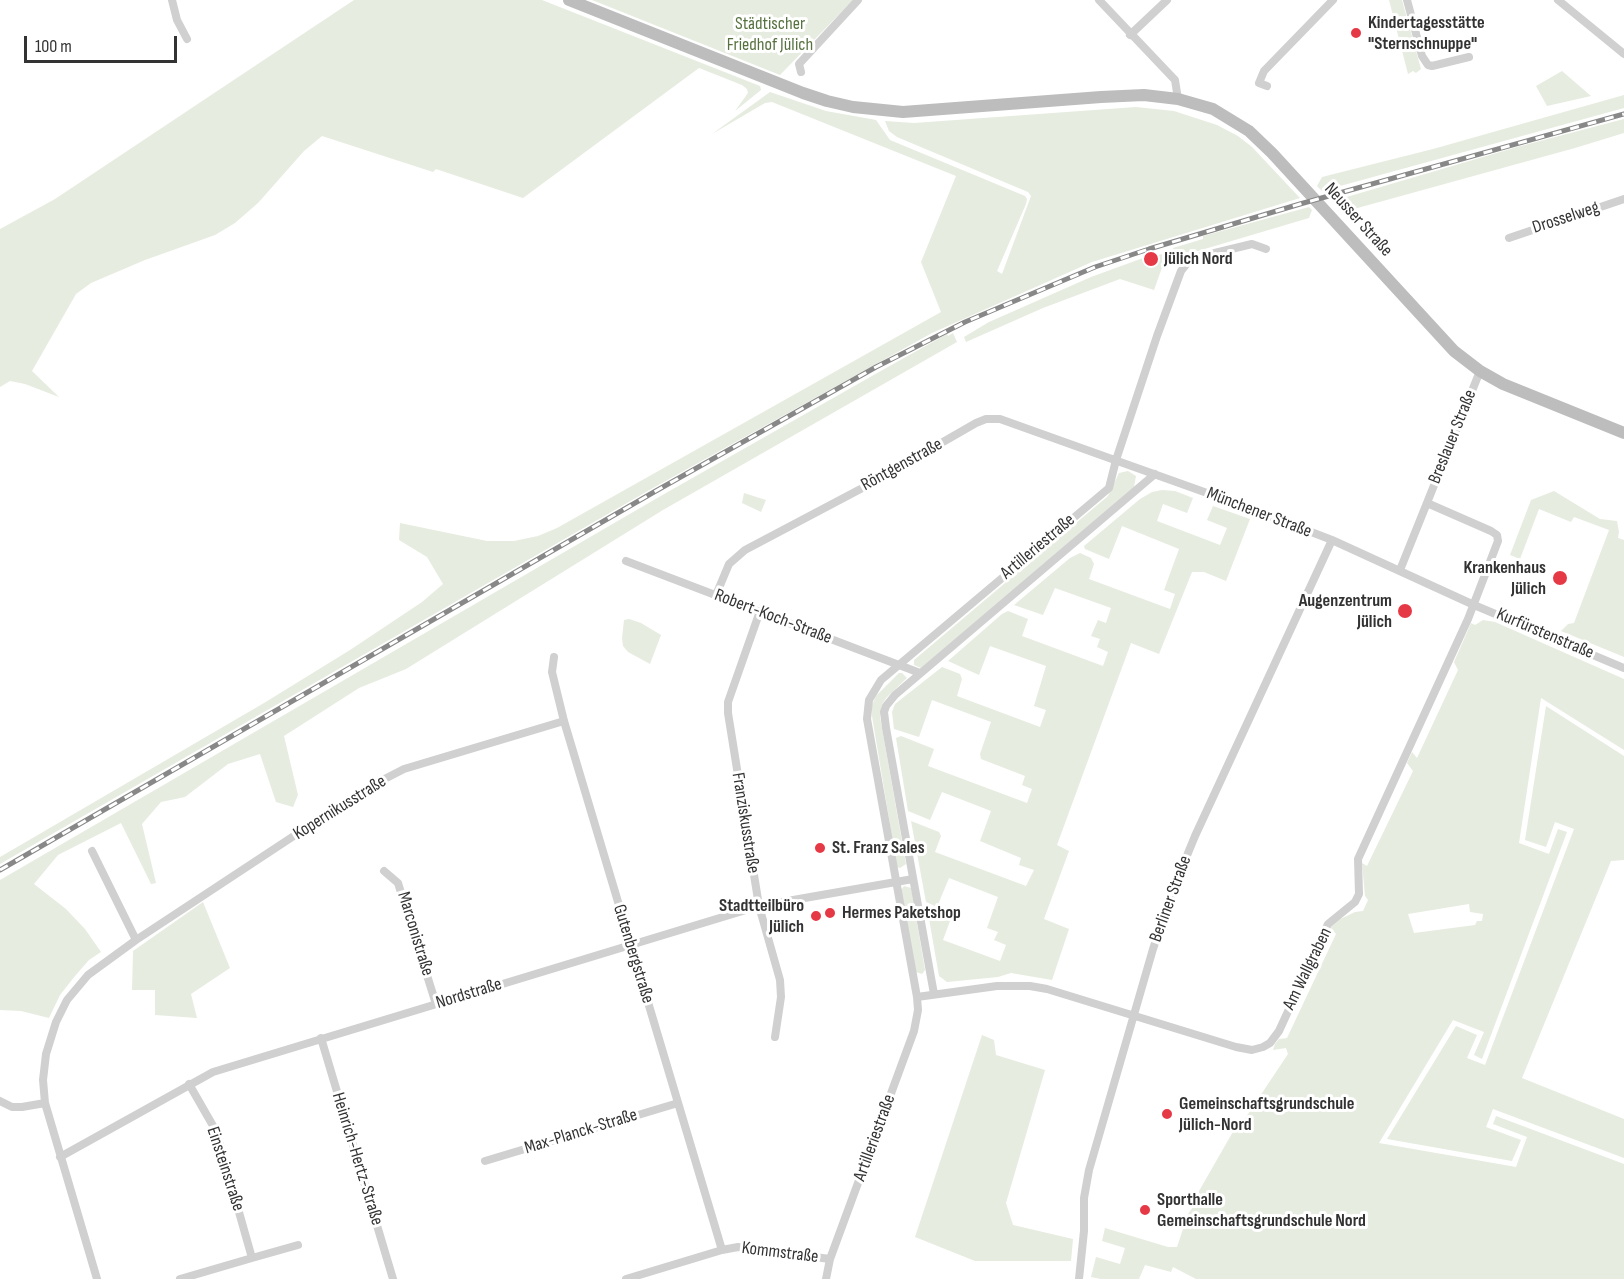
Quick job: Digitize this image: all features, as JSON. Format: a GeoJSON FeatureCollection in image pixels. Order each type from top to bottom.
{"type":"FeatureCollection","features":[{"type":"Feature","properties":{"kind":"main road","name":"Neusser Straße"},"geometry":{"type":"LineString","coordinates":[[569,0],[827,101],[878,111],[903,112],[1144,95],[1178,99],[1213,109],[1249,131],[1295,177],[1454,351],[1480,371],[1530,396],[1624,433]]}},
{"type":"Feature","properties":{"kind":"street"},"geometry":{"type":"LineString","coordinates":[[172,0],[177,20],[187,39]]}},
{"type":"Feature","properties":{"kind":"street"},"geometry":{"type":"LineString","coordinates":[[801,72],[799,64],[858,0]]}},
{"type":"Feature","properties":{"kind":"street"},"geometry":{"type":"LineString","coordinates":[[1099,0],[1175,80],[1178,99]]}},
{"type":"Feature","properties":{"kind":"street"},"geometry":{"type":"LineString","coordinates":[[1130,35],[1167,0]]}},
{"type":"Feature","properties":{"kind":"street"},"geometry":{"type":"LineString","coordinates":[[1267,86],[1259,83],[1264,71],[1333,0]]}},
{"type":"Feature","properties":{"kind":"street"},"geometry":{"type":"LineString","coordinates":[[1407,0],[1422,56],[1428,64],[1432,66],[1469,57]]}},
{"type":"Feature","properties":{"kind":"street"},"geometry":{"type":"LineString","coordinates":[[1558,0],[1624,54]]}},
{"type":"Feature","properties":{"kind":"street","name":"Drosselweg"},"geometry":{"type":"LineString","coordinates":[[1509,238],[1624,199]]}},
{"type":"Feature","properties":{"kind":"street","name":"Artilleriestraße"},"geometry":{"type":"LineString","coordinates":[[826,1279],[830,1259],[914,1031],[918,1010],[867,719],[867,709],[874,690],[881,680],[899,664],[1108,488],[1181,271],[1188,262],[1194,258],[1252,244],[1266,249]]}},
{"type":"Feature","properties":{"kind":"street","name":"Breslauer Straße"},"geometry":{"type":"LineString","coordinates":[[1400,570],[1480,371]]}},
{"type":"Feature","properties":{"kind":"street","name":"Röntgenstraße"},"geometry":{"type":"LineString","coordinates":[[716,595],[729,564],[745,550],[986,419],[1006,420],[1116,460]]}},
{"type":"Feature","properties":{"kind":"street","name":"Münchener Straße"},"geometry":{"type":"LineString","coordinates":[[1116,460],[1332,540],[1400,570]]}},
{"type":"Feature","properties":{"kind":"street","name":"Artilleriestraße"},"geometry":{"type":"LineString","coordinates":[[934,994],[884,712],[889,700],[1155,474]]}},
{"type":"Feature","properties":{"kind":"street","name":"Breslauer Straße"},"geometry":{"type":"LineString","coordinates":[[1427,503],[1497,535],[1498,541],[1474,605]]}},
{"type":"Feature","properties":{"kind":"street","name":"Berliner Straße"},"geometry":{"type":"LineString","coordinates":[[1079,1279],[1084,1231],[1084,1198],[1089,1170],[1172,892],[1195,836],[1332,540]]}},
{"type":"Feature","properties":{"kind":"street","name":"Robert-Koch-Straße"},"geometry":{"type":"LineString","coordinates":[[626,561],[921,673]]}},
{"type":"Feature","properties":{"kind":"street","name":"Kurfürstenstraße"},"geometry":{"type":"LineString","coordinates":[[1400,570],[1474,605],[1624,668]]}},
{"type":"Feature","properties":{"kind":"street","name":"Am Wallgraben"},"geometry":{"type":"LineString","coordinates":[[934,994],[998,986],[1030,986],[1047,989],[1133,1017],[1245,1049],[1263,1047],[1275,1037],[1328,924],[1355,902],[1359,894],[1358,859],[1474,605]]}},
{"type":"Feature","properties":{"kind":"street","name":"Franziskusstraße"},"geometry":{"type":"LineString","coordinates":[[760,611],[728,702],[728,713],[759,906],[780,980],[781,997],[775,1037]]}},
{"type":"Feature","properties":{"kind":"street","name":"Gutenbergstraße"},"geometry":{"type":"LineString","coordinates":[[554,657],[552,672],[564,721],[722,1250]]}},
{"type":"Feature","properties":{"kind":"street","name":"Kopernikusstraße"},"geometry":{"type":"LineString","coordinates":[[97,1279],[45,1103],[43,1080],[46,1054],[56,1022],[67,1000],[88,975],[136,940],[365,789],[404,769],[564,721]]}},
{"type":"Feature","properties":{"kind":"street"},"geometry":{"type":"LineString","coordinates":[[92,851],[136,940]]}},
{"type":"Feature","properties":{"kind":"street","name":"Marconistraße"},"geometry":{"type":"LineString","coordinates":[[384,871],[398,883],[436,1004]]}},
{"type":"Feature","properties":{"kind":"street"},"geometry":{"type":"LineString","coordinates":[[896,882],[913,879]]}},
{"type":"Feature","properties":{"kind":"street","name":"Nordstraße"},"geometry":{"type":"LineString","coordinates":[[60,1156],[213,1072],[759,906],[896,882]]}},
{"type":"Feature","properties":{"kind":"street"},"geometry":{"type":"LineString","coordinates":[[917,996],[934,994]]}},
{"type":"Feature","properties":{"kind":"street","name":"Heinrich-Hertz-Straße"},"geometry":{"type":"LineString","coordinates":[[321,1038],[393,1279]]}},
{"type":"Feature","properties":{"kind":"street","name":"Einsteinstraße"},"geometry":{"type":"LineString","coordinates":[[189,1084],[216,1131],[252,1258]]}},
{"type":"Feature","properties":{"kind":"street"},"geometry":{"type":"LineString","coordinates":[[0,1101],[12,1107],[45,1103]]}},
{"type":"Feature","properties":{"kind":"street","name":"Max-Planck-Straße"},"geometry":{"type":"LineString","coordinates":[[484,1161],[678,1103]]}},
{"type":"Feature","properties":{"kind":"street"},"geometry":{"type":"LineString","coordinates":[[180,1279],[298,1245]]}},
{"type":"Feature","properties":{"kind":"street","name":"Kommstraße"},"geometry":{"type":"LineString","coordinates":[[626,1279],[738,1247],[830,1259]]}},
{"type":"Feature","properties":{"kind":"green space"},"geometry":{"type":"Polygon","coordinates":[[[354,0],[542,0],[760,86],[761,90],[735,111],[748,93],[747,89],[699,68],[523,198],[436,169],[433,172],[322,136],[304,151],[258,203],[235,223],[215,235],[145,260],[91,283],[76,294],[32,371],[59,397],[25,384],[10,381],[0,387],[0,229],[55,199],[354,0]]]}},
{"type":"Feature","properties":{"kind":"green space","name":"Städtischer Friedhof Jülich"},"geometry":{"type":"Polygon","coordinates":[[[592,0],[853,0],[780,75],[592,0]]]}},
{"type":"Feature","properties":{"kind":"green space"},"geometry":{"type":"Polygon","coordinates":[[[1389,0],[1402,0],[1421,69],[1416,73],[1413,71],[1408,74],[1389,0]]]}},
{"type":"Feature","properties":{"kind":"green space"},"geometry":{"type":"Polygon","coordinates":[[[1562,71],[1591,96],[1547,106],[1536,86],[1562,71]]]}},
{"type":"Feature","properties":{"kind":"green space"},"geometry":{"type":"Polygon","coordinates":[[[770,92],[826,111],[876,120],[890,140],[1025,196],[1026,204],[997,271],[1002,274],[1031,196],[1028,192],[897,137],[889,131],[885,121],[914,123],[1136,107],[1174,111],[1217,125],[1238,136],[1252,147],[1300,198],[1092,262],[932,333],[653,488],[0,864],[0,857],[264,703],[422,602],[443,584],[427,557],[399,540],[400,523],[487,541],[514,541],[538,536],[557,528],[941,312],[921,262],[956,176],[772,102],[765,103],[712,134],[770,92]]]}},
{"type":"Feature","properties":{"kind":"green space"},"geometry":{"type":"Polygon","coordinates":[[[1624,95],[1624,108],[1322,191],[1317,186],[1322,177],[1433,149],[1624,95]]]}},
{"type":"Feature","properties":{"kind":"green space"},"geometry":{"type":"Polygon","coordinates":[[[1624,119],[1624,133],[1575,148],[1343,212],[1333,201],[1517,147],[1624,119]]]}},
{"type":"Feature","properties":{"kind":"green space"},"geometry":{"type":"Polygon","coordinates":[[[1309,207],[1312,210],[1309,218],[1181,256],[1175,253],[1173,248],[1203,239],[1203,236],[1309,207]]]}},
{"type":"Feature","properties":{"kind":"green space"},"geometry":{"type":"Polygon","coordinates":[[[1166,250],[1171,258],[1164,262],[1154,290],[1120,279],[1043,308],[966,342],[964,337],[989,322],[1091,277],[1154,254],[1155,256],[1166,253],[1166,250]]]}},
{"type":"Feature","properties":{"kind":"green space"},"geometry":{"type":"Polygon","coordinates":[[[953,333],[957,342],[663,510],[406,669],[359,688],[284,736],[298,795],[293,807],[276,802],[260,754],[228,764],[185,797],[161,802],[142,824],[156,883],[151,884],[121,823],[58,855],[34,884],[66,909],[85,929],[101,952],[89,960],[60,995],[49,1018],[21,1011],[0,1010],[0,880],[659,497],[947,334],[948,336],[953,333]]]}},
{"type":"Feature","properties":{"kind":"green space"},"geometry":{"type":"Polygon","coordinates":[[[1128,471],[1136,476],[1134,487],[921,668],[914,665],[914,660],[1108,496],[1119,473],[1128,471]]]}},
{"type":"Feature","properties":{"kind":"green space"},"geometry":{"type":"Polygon","coordinates":[[[1175,491],[1193,498],[1187,513],[1163,504],[1157,521],[1220,545],[1227,528],[1207,520],[1213,506],[1250,519],[1226,581],[1204,572],[1192,572],[1159,654],[1131,643],[1057,845],[1069,851],[1044,919],[1069,929],[1052,980],[1011,973],[998,977],[947,982],[939,976],[928,913],[950,921],[943,940],[1000,961],[1006,945],[994,940],[998,932],[987,928],[998,897],[949,878],[937,907],[926,902],[911,821],[939,832],[941,836],[935,852],[1026,886],[1034,870],[1019,865],[1021,858],[980,841],[991,811],[942,792],[930,820],[908,811],[896,738],[901,736],[934,749],[928,766],[1027,803],[1032,789],[1022,785],[1025,776],[981,759],[980,754],[991,722],[932,700],[919,737],[894,729],[892,712],[895,704],[942,667],[960,674],[962,679],[957,696],[1040,727],[1046,710],[1034,706],[1046,666],[990,646],[979,675],[948,661],[1008,611],[1028,619],[1022,636],[1103,666],[1108,652],[1097,647],[1100,639],[1091,636],[1098,620],[1106,623],[1111,608],[1055,588],[1043,615],[1014,605],[1070,558],[1080,553],[1091,558],[1094,564],[1089,579],[1170,609],[1175,594],[1164,590],[1179,549],[1122,526],[1109,559],[1085,549],[1084,546],[1140,499],[1152,492],[1175,491]]]}},
{"type":"Feature","properties":{"kind":"green space"},"geometry":{"type":"Polygon","coordinates":[[[1554,491],[1600,519],[1617,521],[1618,538],[1624,540],[1624,657],[1561,631],[1568,624],[1574,623],[1609,530],[1574,517],[1571,522],[1539,509],[1520,559],[1510,555],[1531,500],[1554,491]]]}},
{"type":"Feature","properties":{"kind":"green space"},"geometry":{"type":"Polygon","coordinates":[[[744,493],[766,500],[761,512],[742,503],[744,493]]]}},
{"type":"Feature","properties":{"kind":"green space"},"geometry":{"type":"Polygon","coordinates":[[[629,619],[661,635],[650,664],[628,652],[623,646],[624,620],[629,619]]]}},
{"type":"Feature","properties":{"kind":"green space"},"geometry":{"type":"Polygon","coordinates":[[[1483,620],[1495,622],[1624,679],[1624,750],[1541,698],[1519,843],[1549,854],[1558,829],[1567,832],[1482,1059],[1474,1055],[1484,1032],[1453,1020],[1379,1143],[1516,1167],[1527,1137],[1493,1124],[1496,1116],[1624,1164],[1624,1279],[1196,1279],[1173,1267],[1171,1272],[1145,1265],[1139,1279],[1091,1277],[1096,1257],[1120,1264],[1125,1248],[1102,1241],[1105,1228],[1168,1247],[1177,1247],[1188,1214],[1198,1200],[1199,1191],[1234,1130],[1242,1123],[1288,1054],[1286,1048],[1273,1050],[1279,1039],[1287,1038],[1336,934],[1331,928],[1332,923],[1355,912],[1363,911],[1368,900],[1365,896],[1362,863],[1367,866],[1413,771],[1407,763],[1412,752],[1417,758],[1458,670],[1454,662],[1471,623],[1475,625],[1483,620]],[[1469,904],[1408,914],[1414,933],[1475,925],[1477,921],[1482,921],[1483,914],[1470,912],[1469,904]]]}},
{"type":"Feature","properties":{"kind":"green space"},"geometry":{"type":"Polygon","coordinates":[[[899,673],[907,678],[882,704],[880,717],[906,864],[900,868],[897,867],[872,716],[872,705],[876,696],[899,673]]]}},
{"type":"Feature","properties":{"kind":"green space"},"geometry":{"type":"Polygon","coordinates":[[[1546,706],[1624,756],[1624,860],[1611,861],[1522,1078],[1624,1119],[1624,1158],[1493,1109],[1486,1127],[1521,1140],[1512,1161],[1387,1139],[1456,1026],[1477,1035],[1467,1058],[1485,1065],[1574,829],[1555,822],[1546,847],[1525,840],[1546,706]]]}},
{"type":"Feature","properties":{"kind":"green space"},"geometry":{"type":"Polygon","coordinates":[[[904,886],[911,888],[925,970],[922,974],[916,972],[901,890],[904,886]]]}},
{"type":"Feature","properties":{"kind":"green space"},"geometry":{"type":"Polygon","coordinates":[[[203,902],[230,968],[191,994],[197,1018],[155,1015],[155,990],[132,990],[133,951],[203,902]]]}},
{"type":"Feature","properties":{"kind":"green space"},"geometry":{"type":"Polygon","coordinates":[[[982,1035],[994,1040],[996,1055],[1045,1070],[1006,1203],[1013,1225],[1073,1239],[1071,1261],[975,1261],[915,1237],[982,1035]]]}},
{"type":"Feature","properties":{"kind":"railway"},"geometry":{"type":"LineString","coordinates":[[0,870],[654,492],[876,367],[965,322],[1095,267],[1149,249],[1300,204],[1624,114]]}},
{"type":"Feature","properties":{"kind":"place","name":"Kindertagesstätte \"Sternschnuppe\""},"geometry":{"type":"Point","coordinates":[1356,33]}},
{"type":"Feature","properties":{"kind":"place","name":"Jülich Nord"},"geometry":{"type":"Point","coordinates":[1151,259]}},
{"type":"Feature","properties":{"kind":"place","name":"Krankenhaus Jülich"},"geometry":{"type":"Point","coordinates":[1560,578]}},
{"type":"Feature","properties":{"kind":"place","name":"Augenzentrum Jülich"},"geometry":{"type":"Point","coordinates":[1405,611]}},
{"type":"Feature","properties":{"kind":"place","name":"St. Franz Sales"},"geometry":{"type":"Point","coordinates":[820,848]}},
{"type":"Feature","properties":{"kind":"place","name":"Hermes Paketshop"},"geometry":{"type":"Point","coordinates":[830,913]}},
{"type":"Feature","properties":{"kind":"place","name":"Stadtteilbüro Jülich"},"geometry":{"type":"Point","coordinates":[816,916]}},
{"type":"Feature","properties":{"kind":"place","name":"Gemeinschaftsgrundschule Jülich-Nord"},"geometry":{"type":"Point","coordinates":[1167,1114]}},
{"type":"Feature","properties":{"kind":"place","name":"Sporthalle Gemeinschaftsgrundschule Nord"},"geometry":{"type":"Point","coordinates":[1145,1210]}}]}
